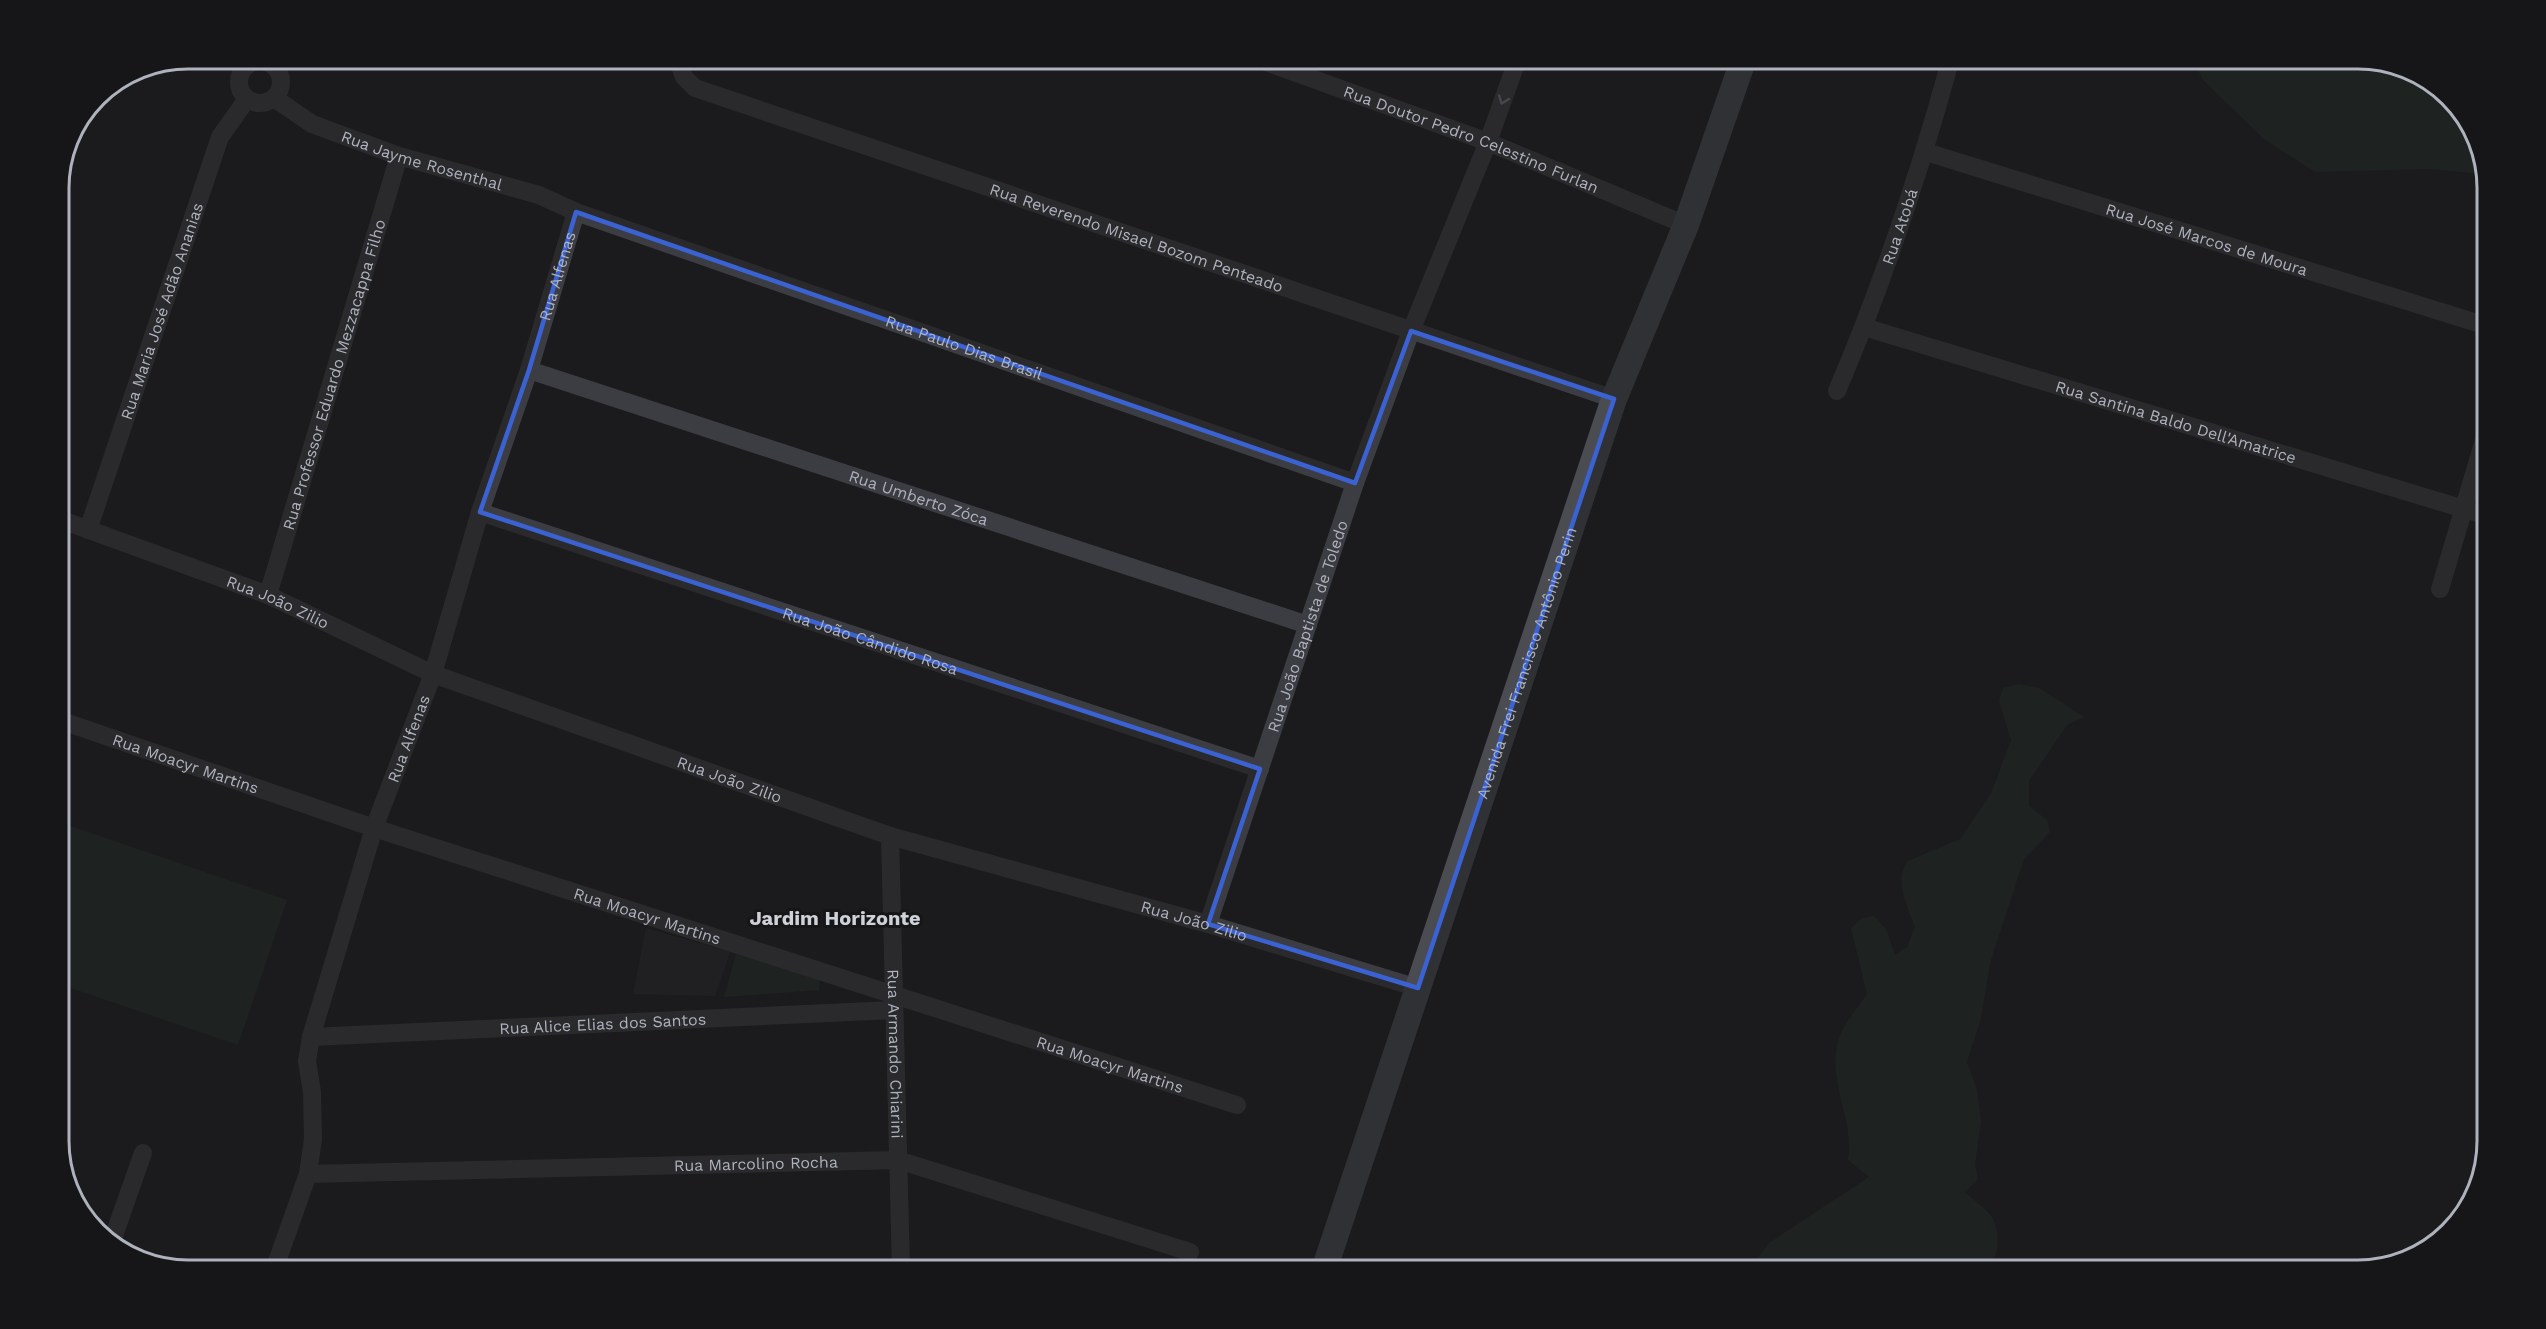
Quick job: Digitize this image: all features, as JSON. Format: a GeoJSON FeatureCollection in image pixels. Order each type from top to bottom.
{"type":"FeatureCollection","features":[{"type":"Feature","properties":{"kind":"street"},"geometry":{"type":"LineString","coordinates":[[241,69],[238,79],[239,88],[247,99],[261,104],[274,98],[281,86],[283,69]]}},
{"type":"Feature","properties":{"kind":"street","name":"Rua Reverendo Misael Bozom Penteado"},"geometry":{"type":"LineString","coordinates":[[681,69],[684,77],[695,87],[1614,399]]}},
{"type":"Feature","properties":{"kind":"street","name":"Rua Doutor Pedro Celestino Furlan"},"geometry":{"type":"LineString","coordinates":[[1286,69],[1488,142],[1686,225]]}},
{"type":"Feature","properties":{"kind":"street","name":"Rua João Baptista de Toledo"},"geometry":{"type":"LineString","coordinates":[[1208,924],[1355,483],[1411,331],[1488,142],[1514,69]]}},
{"type":"Feature","properties":{"kind":"street","name":"Avenida Frei Francisco Antônio Perin"},"geometry":{"type":"LineString","coordinates":[[1327,1260],[1614,399],[1686,225],[1740,69]]}},
{"type":"Feature","properties":{"kind":"street","name":"Rua Atobá"},"geometry":{"type":"LineString","coordinates":[[1837,391],[1864,327],[1926,152],[1948,69]]}},
{"type":"Feature","properties":{"kind":"street","name":"Rua Jayme Rosenthal"},"geometry":{"type":"LineString","coordinates":[[274,98],[312,124],[399,156],[539,195],[576,212]]}},
{"type":"Feature","properties":{"kind":"street","name":"Rua Maria José Adão Ananias"},"geometry":{"type":"LineString","coordinates":[[88,530],[220,137],[247,99]]}},
{"type":"Feature","properties":{"kind":"street","name":"Rua José Marcos de Moura"},"geometry":{"type":"LineString","coordinates":[[1926,152],[2477,323]]}},
{"type":"Feature","properties":{"kind":"street","name":"Rua Professor Eduardo Mezzacappa Filho"},"geometry":{"type":"LineString","coordinates":[[268,595],[399,156]]}},
{"type":"Feature","properties":{"kind":"street","name":"Rua Alfenas"},"geometry":{"type":"LineString","coordinates":[[278,1260],[308,1174],[313,1139],[312,1092],[307,1061],[311,1037],[374,828],[433,674],[480,512],[530,370],[576,212]]}},
{"type":"Feature","properties":{"kind":"street","name":"Rua Paulo Dias Brasil"},"geometry":{"type":"LineString","coordinates":[[576,212],[1355,483]]}},
{"type":"Feature","properties":{"kind":"street","name":"Rua Santina Baldo Dell'Amatrice"},"geometry":{"type":"LineString","coordinates":[[1864,327],[2477,513]]}},
{"type":"Feature","properties":{"kind":"street","name":"Rua Umberto Zóca"},"geometry":{"type":"LineString","coordinates":[[530,370],[1308,625]]}},
{"type":"Feature","properties":{"kind":"street"},"geometry":{"type":"LineString","coordinates":[[2440,589],[2477,464]]}},
{"type":"Feature","properties":{"kind":"street","name":"Rua João Cândido Rosa"},"geometry":{"type":"LineString","coordinates":[[480,512],[1260,769]]}},
{"type":"Feature","properties":{"kind":"street","name":"Rua João Zilio"},"geometry":{"type":"LineString","coordinates":[[69,523],[268,595],[433,674],[890,836],[1208,924],[1418,988]]}},
{"type":"Feature","properties":{"kind":"street","name":"Rua Moacyr Martins"},"geometry":{"type":"LineString","coordinates":[[69,723],[374,828],[894,1001],[1237,1106]]}},
{"type":"Feature","properties":{"kind":"street","name":"Rua Armando Chiarini"},"geometry":{"type":"LineString","coordinates":[[890,836],[901,1260]]}},
{"type":"Feature","properties":{"kind":"street","name":"Rua Alice Elias dos Santos"},"geometry":{"type":"LineString","coordinates":[[311,1037],[894,1001]]}},
{"type":"Feature","properties":{"kind":"street"},"geometry":{"type":"LineString","coordinates":[[115,1234],[143,1153]]}},
{"type":"Feature","properties":{"kind":"street","name":"Rua Marcolino Rocha"},"geometry":{"type":"LineString","coordinates":[[308,1174],[898,1160],[1190,1252]]}},
{"type":"Feature","properties":{"kind":"highlighted area"},"geometry":{"type":"Polygon","coordinates":[[[576,212],[1355,483],[1411,331],[1614,399],[1418,988],[1208,924],[1260,769],[480,512],[529,370],[576,212]]]}},
{"type":"Feature","properties":{"kind":"shaded area"},"geometry":{"type":"Polygon","coordinates":[[[2197,69],[2358,69],[2389,73],[2411,81],[2424,89],[2447,110],[2465,135],[2476,173],[2428,169],[2315,172],[2264,139],[2203,80],[2197,69]]]}},
{"type":"Feature","properties":{"kind":"shaded area"},"geometry":{"type":"Polygon","coordinates":[[[2019,684],[2039,688],[2084,717],[2067,725],[2029,781],[2029,806],[2047,820],[2050,832],[2024,859],[1990,963],[1981,1018],[1967,1062],[1977,1090],[1981,1121],[1975,1165],[1978,1179],[1965,1192],[1993,1219],[1997,1231],[1994,1260],[1756,1260],[1769,1243],[1869,1177],[1848,1160],[1848,1130],[1836,1072],[1840,1036],[1867,994],[1851,928],[1861,919],[1874,916],[1886,929],[1895,955],[1907,947],[1915,927],[1903,894],[1904,868],[1908,861],[1960,839],[1991,794],[2011,740],[1999,701],[2003,688],[2019,684]]]}},
{"type":"Feature","properties":{"kind":"shaded area"},"geometry":{"type":"Polygon","coordinates":[[[69,825],[287,900],[238,1045],[69,987],[69,825]]]}},
{"type":"Feature","properties":{"kind":"shaded area"},"geometry":{"type":"Polygon","coordinates":[[[646,928],[730,952],[715,996],[633,994],[646,928]]]}},
{"type":"Feature","properties":{"kind":"shaded area"},"geometry":{"type":"Polygon","coordinates":[[[736,954],[820,978],[819,990],[724,997],[736,954]]]}},
{"type":"Feature","properties":{"kind":"district","name":"Jardim Horizonte"},"geometry":{"type":"Point","coordinates":[835,918]}}]}
